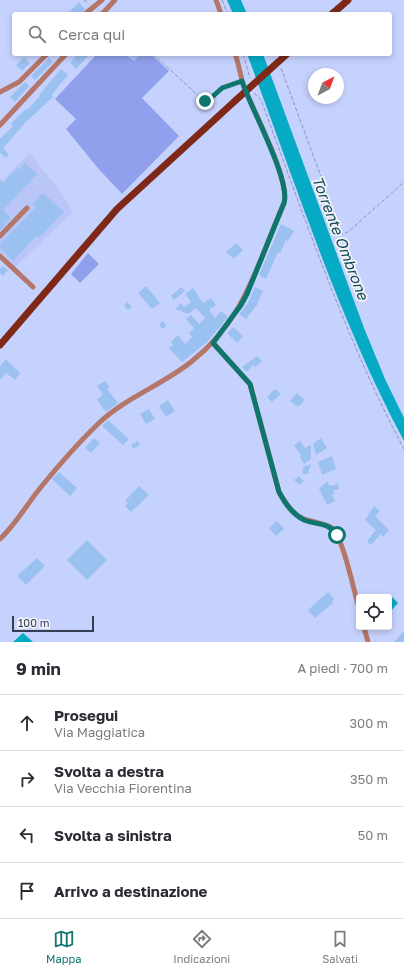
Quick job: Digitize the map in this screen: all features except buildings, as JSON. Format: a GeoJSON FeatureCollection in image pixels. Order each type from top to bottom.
{"type":"FeatureCollection","features":[{"type":"Feature","properties":{"kind":"main road"},"geometry":{"type":"LineString","coordinates":[[334,12],[348,0]]}},
{"type":"Feature","properties":{"kind":"main road"},"geometry":{"type":"LineString","coordinates":[[0,345],[117,209],[285,56]]}},
{"type":"Feature","properties":{"kind":"street"},"geometry":{"type":"LineString","coordinates":[[87,12],[102,0]]}},
{"type":"Feature","properties":{"kind":"street"},"geometry":{"type":"LineString","coordinates":[[104,12],[115,0]]}},
{"type":"Feature","properties":{"kind":"street"},"geometry":{"type":"LineString","coordinates":[[216,0],[220,12]]}},
{"type":"Feature","properties":{"kind":"street"},"geometry":{"type":"LineString","coordinates":[[0,92],[19,82],[45,56]]}},
{"type":"Feature","properties":{"kind":"street"},"geometry":{"type":"LineString","coordinates":[[0,125],[64,56]]}},
{"type":"Feature","properties":{"kind":"street"},"geometry":{"type":"LineString","coordinates":[[0,539],[51,475],[103,420],[129,400],[184,368],[213,343],[241,305],[247,294],[285,197],[284,188],[276,166],[242,81],[236,56]]}},
{"type":"Feature","properties":{"kind":"street"},"geometry":{"type":"LineString","coordinates":[[0,236],[27,208]]}},
{"type":"Feature","properties":{"kind":"street"},"geometry":{"type":"LineString","coordinates":[[0,256],[33,287]]}},
{"type":"Feature","properties":{"kind":"street"},"geometry":{"type":"LineString","coordinates":[[213,343],[250,384],[279,492],[285,503],[293,513],[304,520],[326,525],[337,535],[356,598]]}},
{"type":"Feature","properties":{"kind":"street"},"geometry":{"type":"LineString","coordinates":[[365,630],[368,642]]}},
{"type":"Feature","properties":{"kind":"path"},"geometry":{"type":"LineString","coordinates":[[84,0],[92,7]]}},
{"type":"Feature","properties":{"kind":"path"},"geometry":{"type":"LineString","coordinates":[[222,0],[227,12]]}},
{"type":"Feature","properties":{"kind":"path"},"geometry":{"type":"LineString","coordinates":[[155,56],[205,101],[210,99],[222,88],[242,81]]}},
{"type":"Feature","properties":{"kind":"path"},"geometry":{"type":"LineString","coordinates":[[244,56],[249,70],[250,82]]}},
{"type":"Feature","properties":{"kind":"path"},"geometry":{"type":"LineString","coordinates":[[281,67],[342,234],[348,232],[404,182]]}},
{"type":"Feature","properties":{"kind":"path"},"geometry":{"type":"LineString","coordinates":[[253,88],[255,96],[261,100],[352,342],[381,405],[404,449]]}},
{"type":"Feature","properties":{"kind":"shaded area"},"geometry":{"type":"Polygon","coordinates":[[[227,0],[241,0],[246,12],[232,12],[227,0]]]}},
{"type":"Feature","properties":{"kind":"shaded area"},"geometry":{"type":"Polygon","coordinates":[[[95,56],[128,56],[134,61],[138,56],[153,56],[169,71],[142,98],[179,136],[122,194],[97,167],[66,129],[76,119],[55,99],[95,56]]]}},
{"type":"Feature","properties":{"kind":"shaded area"},"geometry":{"type":"Polygon","coordinates":[[[248,56],[264,56],[364,328],[385,379],[404,418],[404,441],[380,394],[338,299],[248,56]]]}},
{"type":"Feature","properties":{"kind":"shaded area"},"geometry":{"type":"Polygon","coordinates":[[[30,153],[62,194],[73,212],[12,270],[0,259],[0,178],[3,180],[30,153]]]}},
{"type":"Feature","properties":{"kind":"shaded area"},"geometry":{"type":"Polygon","coordinates":[[[88,253],[99,264],[80,283],[71,274],[88,253]]]}},
{"type":"Feature","properties":{"kind":"shaded area"},"geometry":{"type":"Polygon","coordinates":[[[392,597],[398,603],[392,610],[392,597]]]}},
{"type":"Feature","properties":{"kind":"shaded area"},"geometry":{"type":"Polygon","coordinates":[[[23,633],[33,642],[13,642],[23,633]]]}},
{"type":"Feature","properties":{"kind":"route"},"geometry":{"type":"LineString","coordinates":[[205,101],[210,99],[222,88],[242,81],[263,130],[285,192],[284,203],[247,294],[221,334],[213,343],[250,384],[279,492],[285,503],[293,513],[304,520],[326,525],[332,528],[337,535]]}},
{"type":"Feature","properties":{"kind":"water label","name":"Torrente Ombrone"},"geometry":{"type":"Point","coordinates":[340,238]}}]}
